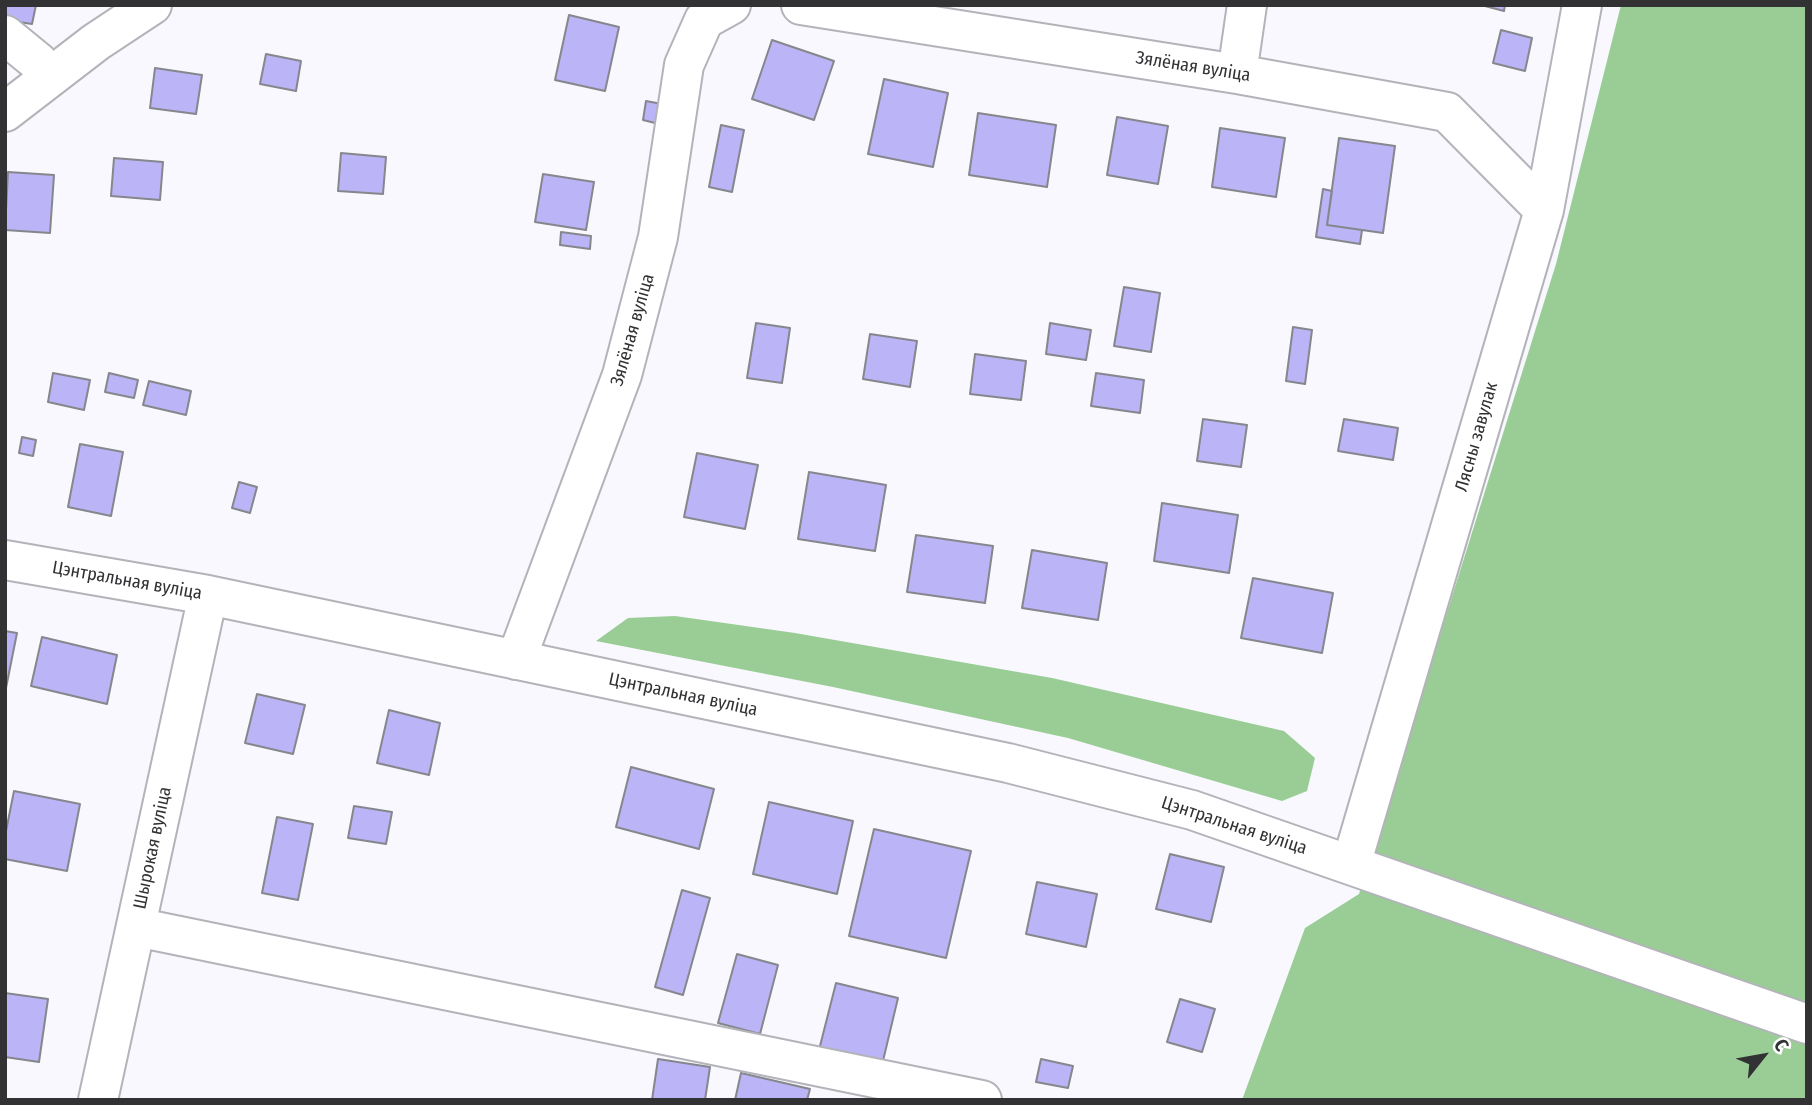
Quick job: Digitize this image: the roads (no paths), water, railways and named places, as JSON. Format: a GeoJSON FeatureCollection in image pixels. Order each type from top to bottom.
{"type":"FeatureCollection","features":[{"type":"Feature","properties":{"kind":"street"},"geometry":{"type":"LineString","coordinates":[[5,112],[96,42],[152,5]]}},
{"type":"Feature","properties":{"kind":"street","name":"Зялёная вуліца"},"geometry":{"type":"LineString","coordinates":[[516,660],[622,375],[658,237],[684,65],[704,20],[731,5]]}},
{"type":"Feature","properties":{"kind":"street","name":"Зялёная вуліца"},"geometry":{"type":"LineString","coordinates":[[802,5],[1237,74],[1447,112],[1544,210]]}},
{"type":"Feature","properties":{"kind":"street"},"geometry":{"type":"LineString","coordinates":[[1237,74],[1247,5]]}},
{"type":"Feature","properties":{"kind":"street","name":"Лясны завулак"},"geometry":{"type":"LineString","coordinates":[[1352,865],[1544,210],[1582,5]]}},
{"type":"Feature","properties":{"kind":"street"},"geometry":{"type":"LineString","coordinates":[[5,35],[38,62],[50,77]]}},
{"type":"Feature","properties":{"kind":"street","name":"Цэнтральная вуліца"},"geometry":{"type":"LineString","coordinates":[[5,560],[208,595],[1008,763],[1192,810],[1807,1024]]}},
{"type":"Feature","properties":{"kind":"street","name":"Шырокая вуліца"},"geometry":{"type":"LineString","coordinates":[[98,1100],[208,595]]}},
{"type":"Feature","properties":{"kind":"street"},"geometry":{"type":"LineString","coordinates":[[136,927],[982,1100]]}}]}
